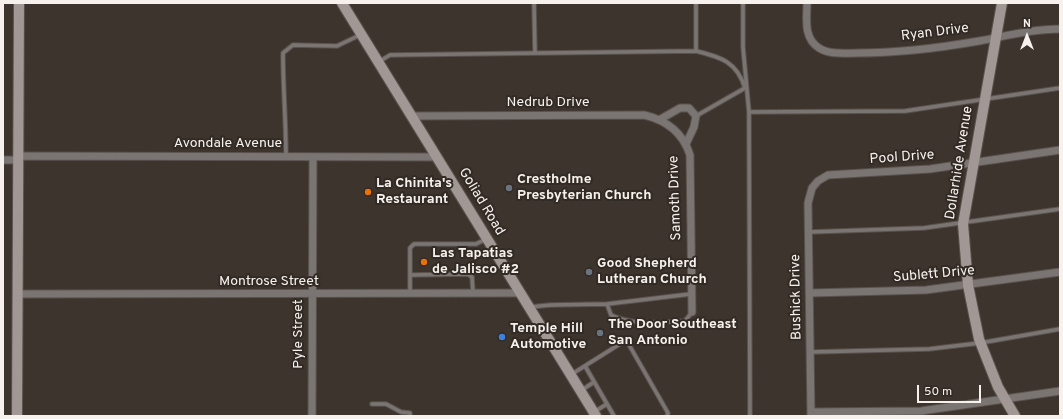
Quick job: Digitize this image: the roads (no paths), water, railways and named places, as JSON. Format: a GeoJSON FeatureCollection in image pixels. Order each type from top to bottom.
{"type":"FeatureCollection","features":[{"type":"Feature","properties":{"kind":"street"},"geometry":{"type":"LineString","coordinates":[[17,416],[20,3]]}},
{"type":"Feature","properties":{"kind":"street","name":"Goliad Road"},"geometry":{"type":"LineString","coordinates":[[342,3],[595,414]]}},
{"type":"Feature","properties":{"kind":"street","name":"Ryan Drive"},"geometry":{"type":"LineString","coordinates":[[807,3],[808,33],[815,45],[834,53],[871,53],[941,47],[1029,30],[1060,29]]}},
{"type":"Feature","properties":{"kind":"street","name":"Dollarhide Avenue"},"geometry":{"type":"LineString","coordinates":[[1002,3],[964,224],[968,285],[980,343],[985,357],[1015,416]]}},
{"type":"Feature","properties":{"kind":"street"},"geometry":{"type":"LineString","coordinates":[[660,120],[680,108],[689,108],[696,116],[694,127],[686,144]]}},
{"type":"Feature","properties":{"kind":"street","name":"Nedrub Drive"},"geometry":{"type":"LineString","coordinates":[[412,116],[644,115],[668,124],[678,134]]}},
{"type":"Feature","properties":{"kind":"street","name":"Samoth Drive"},"geometry":{"type":"LineString","coordinates":[[678,134],[686,144],[690,155],[692,312]]}},
{"type":"Feature","properties":{"kind":"street","name":"Pool Drive"},"geometry":{"type":"LineString","coordinates":[[818,181],[828,175],[838,173],[869,174],[930,169],[1060,150]]}},
{"type":"Feature","properties":{"kind":"street","name":"Pyle Street"},"geometry":{"type":"LineString","coordinates":[[312,416],[313,157]]}},
{"type":"Feature","properties":{"kind":"street","name":"Avondale Avenue"},"geometry":{"type":"LineString","coordinates":[[3,160],[18,158],[437,157]]}},
{"type":"Feature","properties":{"kind":"street","name":"Bushick Drive"},"geometry":{"type":"LineString","coordinates":[[811,414],[810,194],[818,181]]}},
{"type":"Feature","properties":{"kind":"street","name":"Sublett Drive"},"geometry":{"type":"LineString","coordinates":[[810,294],[926,290],[1060,272]]}},
{"type":"Feature","properties":{"kind":"street","name":"Montrose Street"},"geometry":{"type":"LineString","coordinates":[[18,294],[521,294]]}},
{"type":"Feature","properties":{"kind":"street"},"geometry":{"type":"LineString","coordinates":[[811,414],[921,411],[1006,400],[1060,391]]}},
{"type":"Feature","properties":{"kind":"lane"},"geometry":{"type":"LineString","coordinates":[[534,3],[535,53]]}},
{"type":"Feature","properties":{"kind":"lane"},"geometry":{"type":"LineString","coordinates":[[696,3],[696,51]]}},
{"type":"Feature","properties":{"kind":"lane"},"geometry":{"type":"LineString","coordinates":[[743,3],[745,88],[749,112],[750,416]]}},
{"type":"Feature","properties":{"kind":"lane"},"geometry":{"type":"LineString","coordinates":[[286,157],[286,112],[283,100],[283,53],[293,44],[337,46],[362,34]]}},
{"type":"Feature","properties":{"kind":"lane"},"geometry":{"type":"LineString","coordinates":[[379,62],[390,55],[696,51],[717,56],[730,63],[741,75],[745,88]]}},
{"type":"Feature","properties":{"kind":"lane"},"geometry":{"type":"LineString","coordinates":[[696,116],[745,88]]}},
{"type":"Feature","properties":{"kind":"lane"},"geometry":{"type":"LineString","coordinates":[[749,112],[905,111],[1060,88]]}},
{"type":"Feature","properties":{"kind":"lane"},"geometry":{"type":"LineString","coordinates":[[809,232],[893,230],[964,224],[1060,208]]}},
{"type":"Feature","properties":{"kind":"lane"},"geometry":{"type":"LineString","coordinates":[[410,294],[410,248],[414,244],[476,244],[487,239]]}},
{"type":"Feature","properties":{"kind":"lane"},"geometry":{"type":"LineString","coordinates":[[410,275],[468,274],[472,277],[473,294]]}},
{"type":"Feature","properties":{"kind":"lane"},"geometry":{"type":"LineString","coordinates":[[529,308],[550,305],[607,304],[691,294]]}},
{"type":"Feature","properties":{"kind":"lane"},"geometry":{"type":"LineString","coordinates":[[607,304],[611,316],[620,320],[643,322],[685,321],[692,312]]}},
{"type":"Feature","properties":{"kind":"lane"},"geometry":{"type":"LineString","coordinates":[[811,352],[929,349],[980,343],[1060,329]]}},
{"type":"Feature","properties":{"kind":"lane"},"geometry":{"type":"LineString","coordinates":[[570,374],[623,342],[628,342],[668,413],[667,416]]}},
{"type":"Feature","properties":{"kind":"lane"},"geometry":{"type":"LineString","coordinates":[[585,366],[614,416]]}},
{"type":"Feature","properties":{"kind":"lane"},"geometry":{"type":"LineString","coordinates":[[580,391],[594,382]]}},
{"type":"Feature","properties":{"kind":"lane"},"geometry":{"type":"LineString","coordinates":[[372,404],[386,404],[401,412],[410,413],[410,416]]}},
{"type":"Feature","properties":{"kind":"lane"},"geometry":{"type":"LineString","coordinates":[[595,414],[607,404]]}},
{"type":"Feature","properties":{"kind":"place","name":"Crestholme Presbyterian Church"},"geometry":{"type":"Point","coordinates":[509,188]}},
{"type":"Feature","properties":{"kind":"place","name":"La Chinita's Restaurant"},"geometry":{"type":"Point","coordinates":[368,192]}},
{"type":"Feature","properties":{"kind":"place","name":"Las Tapatias de Jalisco #2"},"geometry":{"type":"Point","coordinates":[424,262]}},
{"type":"Feature","properties":{"kind":"place","name":"Good Shepherd Lutheran Church"},"geometry":{"type":"Point","coordinates":[589,272]}},
{"type":"Feature","properties":{"kind":"place","name":"The Door Southeast San Antonio"},"geometry":{"type":"Point","coordinates":[600,333]}},
{"type":"Feature","properties":{"kind":"place","name":"Temple Hill Automotive"},"geometry":{"type":"Point","coordinates":[502,337]}}]}
